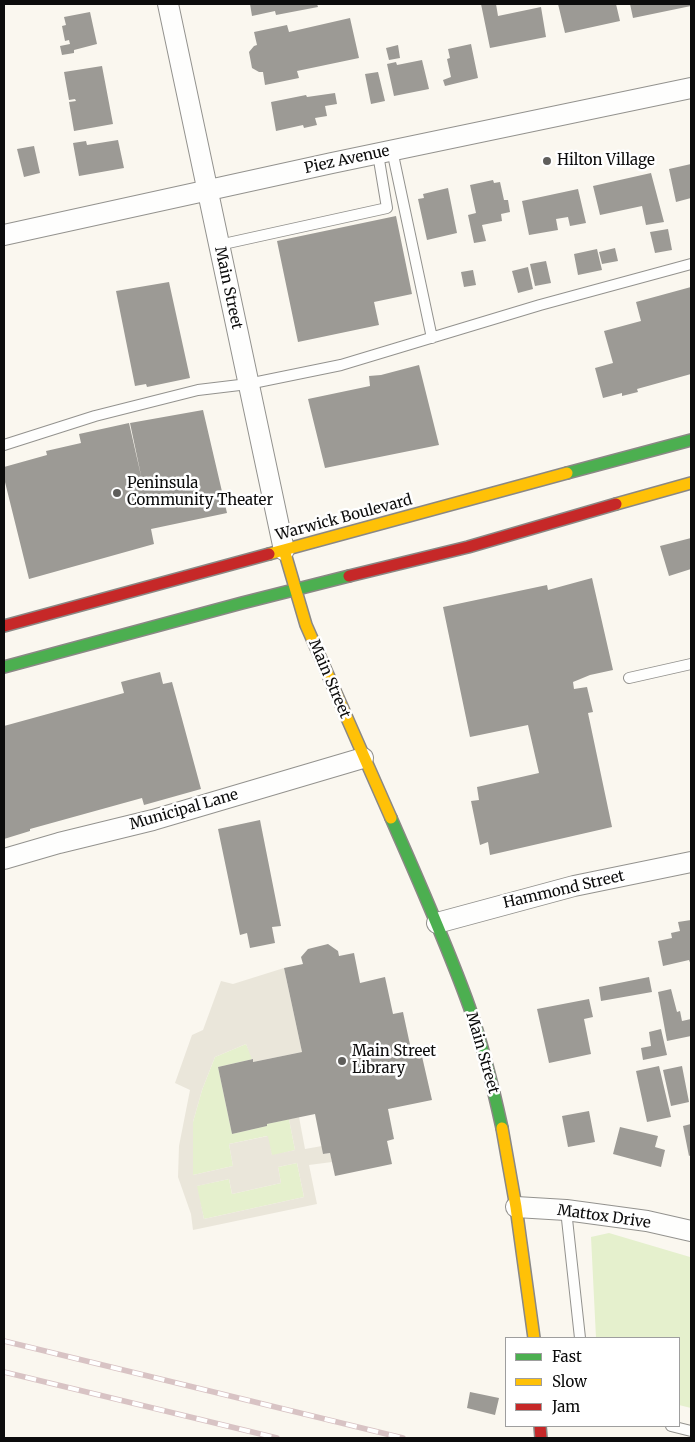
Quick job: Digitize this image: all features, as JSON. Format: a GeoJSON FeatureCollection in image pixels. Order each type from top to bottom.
{"type":"FeatureCollection","features":[{"type":"Feature","properties":{"kind":"main road","name":"Warwick Boulevard"},"geometry":{"type":"LineString","coordinates":[[4,626],[691,440]]}},
{"type":"Feature","properties":{"kind":"main road"},"geometry":{"type":"LineString","coordinates":[[4,667],[296,590],[468,548],[691,483]]}},
{"type":"Feature","properties":{"kind":"main road","name":"Main Street"},"geometry":{"type":"LineString","coordinates":[[284,550],[306,625],[363,758],[437,922],[469,1007],[489,1072],[505,1138],[534,1337]]}},
{"type":"Feature","properties":{"kind":"street","name":"Main Street"},"geometry":{"type":"LineString","coordinates":[[168,4],[284,550]]}},
{"type":"Feature","properties":{"kind":"street","name":"Piez Avenue"},"geometry":{"type":"LineString","coordinates":[[4,235],[691,88]]}},
{"type":"Feature","properties":{"kind":"street","name":"Municipal Lane"},"geometry":{"type":"LineString","coordinates":[[4,859],[59,843],[153,820],[363,758]]}},
{"type":"Feature","properties":{"kind":"street","name":"Hammond Street"},"geometry":{"type":"LineString","coordinates":[[437,922],[574,886],[691,862]]}},
{"type":"Feature","properties":{"kind":"street","name":"Mattox Drive"},"geometry":{"type":"LineString","coordinates":[[516,1207],[566,1210],[647,1221],[691,1231]]}},
{"type":"Feature","properties":{"kind":"lane"},"geometry":{"type":"LineString","coordinates":[[219,245],[387,208],[385,152]]}},
{"type":"Feature","properties":{"kind":"lane"},"geometry":{"type":"LineString","coordinates":[[385,152],[432,338]]}},
{"type":"Feature","properties":{"kind":"lane"},"geometry":{"type":"LineString","coordinates":[[4,445],[95,416],[198,390],[248,384],[341,365],[540,305],[691,264]]}},
{"type":"Feature","properties":{"kind":"lane"},"geometry":{"type":"LineString","coordinates":[[629,678],[691,664]]}},
{"type":"Feature","properties":{"kind":"lane"},"geometry":{"type":"LineString","coordinates":[[566,1210],[580,1337]]}},
{"type":"Feature","properties":{"kind":"lane"},"geometry":{"type":"LineString","coordinates":[[676,1427],[691,1430]]}},
{"type":"Feature","properties":{"kind":"green space"},"geometry":{"type":"Polygon","coordinates":[[[246,1044],[253,1059],[218,1067],[232,1134],[289,1119],[295,1150],[272,1156],[267,1136],[229,1144],[233,1166],[193,1175],[193,1122],[202,1090],[215,1057],[246,1044]]]}},
{"type":"Feature","properties":{"kind":"green space"},"geometry":{"type":"Polygon","coordinates":[[[297,1163],[304,1197],[204,1219],[196,1186],[229,1179],[232,1194],[281,1183],[278,1167],[297,1163]]]}},
{"type":"Feature","properties":{"kind":"green space"},"geometry":{"type":"Polygon","coordinates":[[[609,1233],[690,1257],[691,1408],[680,1405],[680,1337],[596,1337],[591,1237],[609,1233]]]}},
{"type":"Feature","properties":{"kind":"shaded area"},"geometry":{"type":"Polygon","coordinates":[[[284,968],[302,1052],[253,1062],[246,1044],[215,1057],[202,1090],[193,1122],[193,1175],[233,1166],[229,1144],[268,1136],[272,1155],[295,1150],[289,1119],[299,1117],[305,1149],[322,1146],[323,1154],[330,1153],[332,1162],[309,1165],[317,1204],[193,1230],[191,1214],[178,1177],[179,1146],[190,1090],[175,1083],[192,1035],[203,1030],[221,981],[233,984],[284,968]],[[297,1163],[278,1167],[281,1183],[232,1194],[229,1179],[197,1186],[204,1219],[304,1197],[297,1163]]]}},
{"type":"Feature","properties":{"kind":"building"},"geometry":{"type":"Polygon","coordinates":[[[250,4],[317,4],[318,7],[276,15],[275,11],[252,16],[250,4]]]}},
{"type":"Feature","properties":{"kind":"building"},"geometry":{"type":"Polygon","coordinates":[[[481,4],[496,4],[498,16],[541,7],[546,37],[490,48],[481,4]]]}},
{"type":"Feature","properties":{"kind":"building"},"geometry":{"type":"Polygon","coordinates":[[[558,4],[616,4],[620,21],[565,33],[558,4]]]}},
{"type":"Feature","properties":{"kind":"building"},"geometry":{"type":"Polygon","coordinates":[[[630,4],[690,4],[691,6],[633,18],[630,4]]]}},
{"type":"Feature","properties":{"kind":"building"},"geometry":{"type":"Polygon","coordinates":[[[90,12],[97,44],[74,50],[74,53],[62,55],[60,46],[70,44],[69,40],[65,41],[62,26],[66,25],[64,17],[90,12]]]}},
{"type":"Feature","properties":{"kind":"building"},"geometry":{"type":"Polygon","coordinates":[[[350,18],[359,58],[297,71],[299,78],[265,85],[263,72],[252,68],[249,52],[257,45],[254,32],[287,25],[289,32],[350,18]]]}},
{"type":"Feature","properties":{"kind":"building"},"geometry":{"type":"Polygon","coordinates":[[[471,44],[478,78],[445,86],[443,80],[451,77],[447,59],[450,58],[448,49],[471,44]]]}},
{"type":"Feature","properties":{"kind":"building"},"geometry":{"type":"Polygon","coordinates":[[[398,45],[400,58],[389,60],[386,48],[398,45]]]}},
{"type":"Feature","properties":{"kind":"building"},"geometry":{"type":"Polygon","coordinates":[[[422,60],[429,89],[394,96],[387,64],[396,62],[397,65],[422,60]]]}},
{"type":"Feature","properties":{"kind":"building"},"geometry":{"type":"Polygon","coordinates":[[[102,66],[113,124],[74,131],[69,102],[76,101],[75,99],[69,100],[64,72],[102,66]]]}},
{"type":"Feature","properties":{"kind":"building"},"geometry":{"type":"Polygon","coordinates":[[[378,72],[385,101],[371,104],[365,74],[378,72]]]}},
{"type":"Feature","properties":{"kind":"building"},"geometry":{"type":"Polygon","coordinates":[[[335,93],[337,104],[325,106],[327,116],[315,118],[317,125],[304,128],[303,125],[276,131],[271,102],[306,95],[307,97],[335,93]]]}},
{"type":"Feature","properties":{"kind":"building"},"geometry":{"type":"Polygon","coordinates":[[[118,140],[124,168],[79,176],[73,143],[86,141],[87,145],[118,140]]]}},
{"type":"Feature","properties":{"kind":"building"},"geometry":{"type":"Polygon","coordinates":[[[34,146],[40,173],[24,177],[17,149],[34,146]]]}},
{"type":"Feature","properties":{"kind":"building"},"geometry":{"type":"Polygon","coordinates":[[[691,164],[691,198],[676,202],[669,169],[691,164]]]}},
{"type":"Feature","properties":{"kind":"building"},"geometry":{"type":"Polygon","coordinates":[[[651,173],[664,222],[646,225],[642,206],[600,215],[593,186],[651,173]]]}},
{"type":"Feature","properties":{"kind":"building"},"geometry":{"type":"Polygon","coordinates":[[[493,180],[494,183],[500,182],[504,200],[508,200],[510,212],[501,214],[502,221],[482,225],[486,241],[474,243],[468,215],[476,213],[470,185],[493,180]]]}},
{"type":"Feature","properties":{"kind":"building"},"geometry":{"type":"Polygon","coordinates":[[[448,188],[457,233],[427,240],[418,199],[424,198],[423,194],[448,188]]]}},
{"type":"Feature","properties":{"kind":"building"},"geometry":{"type":"Polygon","coordinates":[[[578,189],[586,223],[570,226],[568,217],[556,219],[558,230],[529,235],[522,201],[578,189]]]}},
{"type":"Feature","properties":{"kind":"building"},"geometry":{"type":"Polygon","coordinates":[[[396,216],[412,294],[374,302],[379,325],[298,342],[277,241],[396,216]]]}},
{"type":"Feature","properties":{"kind":"building"},"geometry":{"type":"Polygon","coordinates":[[[668,229],[672,250],[655,253],[650,232],[668,229]]]}},
{"type":"Feature","properties":{"kind":"building"},"geometry":{"type":"Polygon","coordinates":[[[615,248],[618,261],[602,264],[599,252],[615,248]]]}},
{"type":"Feature","properties":{"kind":"building"},"geometry":{"type":"Polygon","coordinates":[[[597,249],[602,270],[578,275],[574,254],[597,249]]]}},
{"type":"Feature","properties":{"kind":"building"},"geometry":{"type":"Polygon","coordinates":[[[546,261],[551,283],[535,286],[530,264],[546,261]]]}},
{"type":"Feature","properties":{"kind":"building"},"geometry":{"type":"Polygon","coordinates":[[[528,267],[533,289],[518,293],[512,271],[528,267]]]}},
{"type":"Feature","properties":{"kind":"building"},"geometry":{"type":"Polygon","coordinates":[[[473,270],[476,285],[464,287],[461,272],[473,270]]]}},
{"type":"Feature","properties":{"kind":"building"},"geometry":{"type":"Polygon","coordinates":[[[169,282],[190,378],[147,387],[146,384],[135,386],[116,291],[169,282]]]}},
{"type":"Feature","properties":{"kind":"building"},"geometry":{"type":"Polygon","coordinates":[[[691,287],[691,374],[637,389],[638,392],[622,396],[622,393],[603,398],[595,368],[613,363],[604,331],[641,321],[636,302],[691,287]]]}},
{"type":"Feature","properties":{"kind":"building"},"geometry":{"type":"Polygon","coordinates":[[[419,365],[439,445],[325,468],[308,399],[370,386],[369,376],[381,375],[419,365]]]}},
{"type":"Feature","properties":{"kind":"building"},"geometry":{"type":"Polygon","coordinates":[[[203,410],[227,513],[151,529],[154,544],[29,579],[4,478],[4,467],[47,455],[46,451],[81,443],[79,434],[129,423],[142,480],[130,423],[203,410]]]}},
{"type":"Feature","properties":{"kind":"building"},"geometry":{"type":"Polygon","coordinates":[[[691,538],[691,569],[669,576],[660,546],[691,538]]]}},
{"type":"Feature","properties":{"kind":"building"},"geometry":{"type":"Polygon","coordinates":[[[592,578],[613,670],[590,675],[573,682],[574,689],[587,687],[593,712],[588,713],[612,827],[490,855],[488,842],[480,845],[471,801],[479,800],[477,787],[539,773],[528,725],[470,737],[443,607],[547,585],[548,590],[592,578]]]}},
{"type":"Feature","properties":{"kind":"building"},"geometry":{"type":"Polygon","coordinates":[[[160,672],[163,684],[172,682],[201,789],[144,805],[142,798],[30,829],[30,831],[4,839],[4,726],[124,693],[121,682],[160,672]]]}},
{"type":"Feature","properties":{"kind":"building"},"geometry":{"type":"Polygon","coordinates":[[[260,820],[281,926],[272,927],[275,943],[250,948],[247,933],[240,935],[218,829],[260,820]]]}},
{"type":"Feature","properties":{"kind":"building"},"geometry":{"type":"Polygon","coordinates":[[[691,920],[691,965],[689,960],[663,966],[658,941],[672,938],[671,933],[680,931],[678,922],[691,920]]]}},
{"type":"Feature","properties":{"kind":"building","name":"Main Street Library"},"geometry":{"type":"Polygon","coordinates":[[[328,944],[338,951],[339,956],[354,953],[360,983],[385,977],[393,1014],[403,1012],[412,1054],[421,1052],[432,1100],[388,1109],[394,1139],[387,1141],[392,1164],[335,1176],[330,1153],[323,1154],[315,1114],[267,1124],[267,1126],[232,1134],[218,1067],[253,1059],[253,1062],[302,1052],[284,968],[303,964],[301,957],[308,949],[328,944]]]}},
{"type":"Feature","properties":{"kind":"building"},"geometry":{"type":"Polygon","coordinates":[[[649,977],[652,992],[601,1001],[599,987],[649,977]]]}},
{"type":"Feature","properties":{"kind":"building"},"geometry":{"type":"Polygon","coordinates":[[[671,989],[677,1012],[680,1011],[682,1021],[691,1019],[691,1036],[667,1041],[658,992],[671,989]]]}},
{"type":"Feature","properties":{"kind":"building"},"geometry":{"type":"Polygon","coordinates":[[[589,999],[593,1017],[584,1019],[591,1054],[549,1063],[537,1009],[589,999]]]}},
{"type":"Feature","properties":{"kind":"building"},"geometry":{"type":"Polygon","coordinates":[[[661,1029],[667,1055],[643,1060],[641,1048],[651,1046],[649,1032],[661,1029]]]}},
{"type":"Feature","properties":{"kind":"building"},"geometry":{"type":"Polygon","coordinates":[[[659,1066],[671,1117],[647,1122],[636,1071],[659,1066]]]}},
{"type":"Feature","properties":{"kind":"building"},"geometry":{"type":"Polygon","coordinates":[[[682,1066],[689,1102],[671,1106],[663,1070],[682,1066]]]}},
{"type":"Feature","properties":{"kind":"building"},"geometry":{"type":"Polygon","coordinates":[[[589,1111],[595,1142],[568,1147],[562,1116],[589,1111]]]}},
{"type":"Feature","properties":{"kind":"building"},"geometry":{"type":"Polygon","coordinates":[[[691,1124],[691,1155],[689,1156],[683,1126],[691,1124]]]}},
{"type":"Feature","properties":{"kind":"building"},"geometry":{"type":"Polygon","coordinates":[[[620,1127],[658,1136],[655,1147],[665,1150],[661,1167],[613,1154],[620,1127]]]}},
{"type":"Feature","properties":{"kind":"building"},"geometry":{"type":"Polygon","coordinates":[[[470,1392],[499,1398],[495,1415],[467,1408],[470,1392]]]}},
{"type":"Feature","properties":{"kind":"railway"},"geometry":{"type":"LineString","coordinates":[[4,1341],[403,1438]]}},
{"type":"Feature","properties":{"kind":"railway"},"geometry":{"type":"LineString","coordinates":[[4,1372],[277,1438]]}},
{"type":"Feature","properties":{"kind":"traffic: fast"},"geometry":{"type":"LineString","coordinates":[[567,473],[691,440]]}},
{"type":"Feature","properties":{"kind":"traffic: fast"},"geometry":{"type":"LineString","coordinates":[[4,667],[349,576]]}},
{"type":"Feature","properties":{"kind":"traffic: fast"},"geometry":{"type":"LineString","coordinates":[[391,818],[469,1006],[479,1036],[502,1128]]}},
{"type":"Feature","properties":{"kind":"traffic: slow"},"geometry":{"type":"LineString","coordinates":[[269,554],[567,473]]}},
{"type":"Feature","properties":{"kind":"traffic: slow"},"geometry":{"type":"LineString","coordinates":[[616,504],[691,483]]}},
{"type":"Feature","properties":{"kind":"traffic: slow"},"geometry":{"type":"LineString","coordinates":[[284,550],[306,625],[391,818]]}},
{"type":"Feature","properties":{"kind":"traffic: slow"},"geometry":{"type":"LineString","coordinates":[[502,1128],[516,1207],[534,1337]]}},
{"type":"Feature","properties":{"kind":"traffic: jam"},"geometry":{"type":"LineString","coordinates":[[349,576],[468,547],[616,504]]}},
{"type":"Feature","properties":{"kind":"traffic: jam"},"geometry":{"type":"LineString","coordinates":[[4,626],[269,554]]}},
{"type":"Feature","properties":{"kind":"traffic: jam"},"geometry":{"type":"LineString","coordinates":[[540,1427],[541,1438]]}},
{"type":"Feature","properties":{"kind":"place","name":"Hilton Village"},"geometry":{"type":"Point","coordinates":[547,161]}},
{"type":"Feature","properties":{"kind":"place","name":"Peninsula Community Theater"},"geometry":{"type":"Point","coordinates":[117,493]}},
{"type":"Feature","properties":{"kind":"place","name":"Main Street Library"},"geometry":{"type":"Point","coordinates":[342,1061]}}]}
